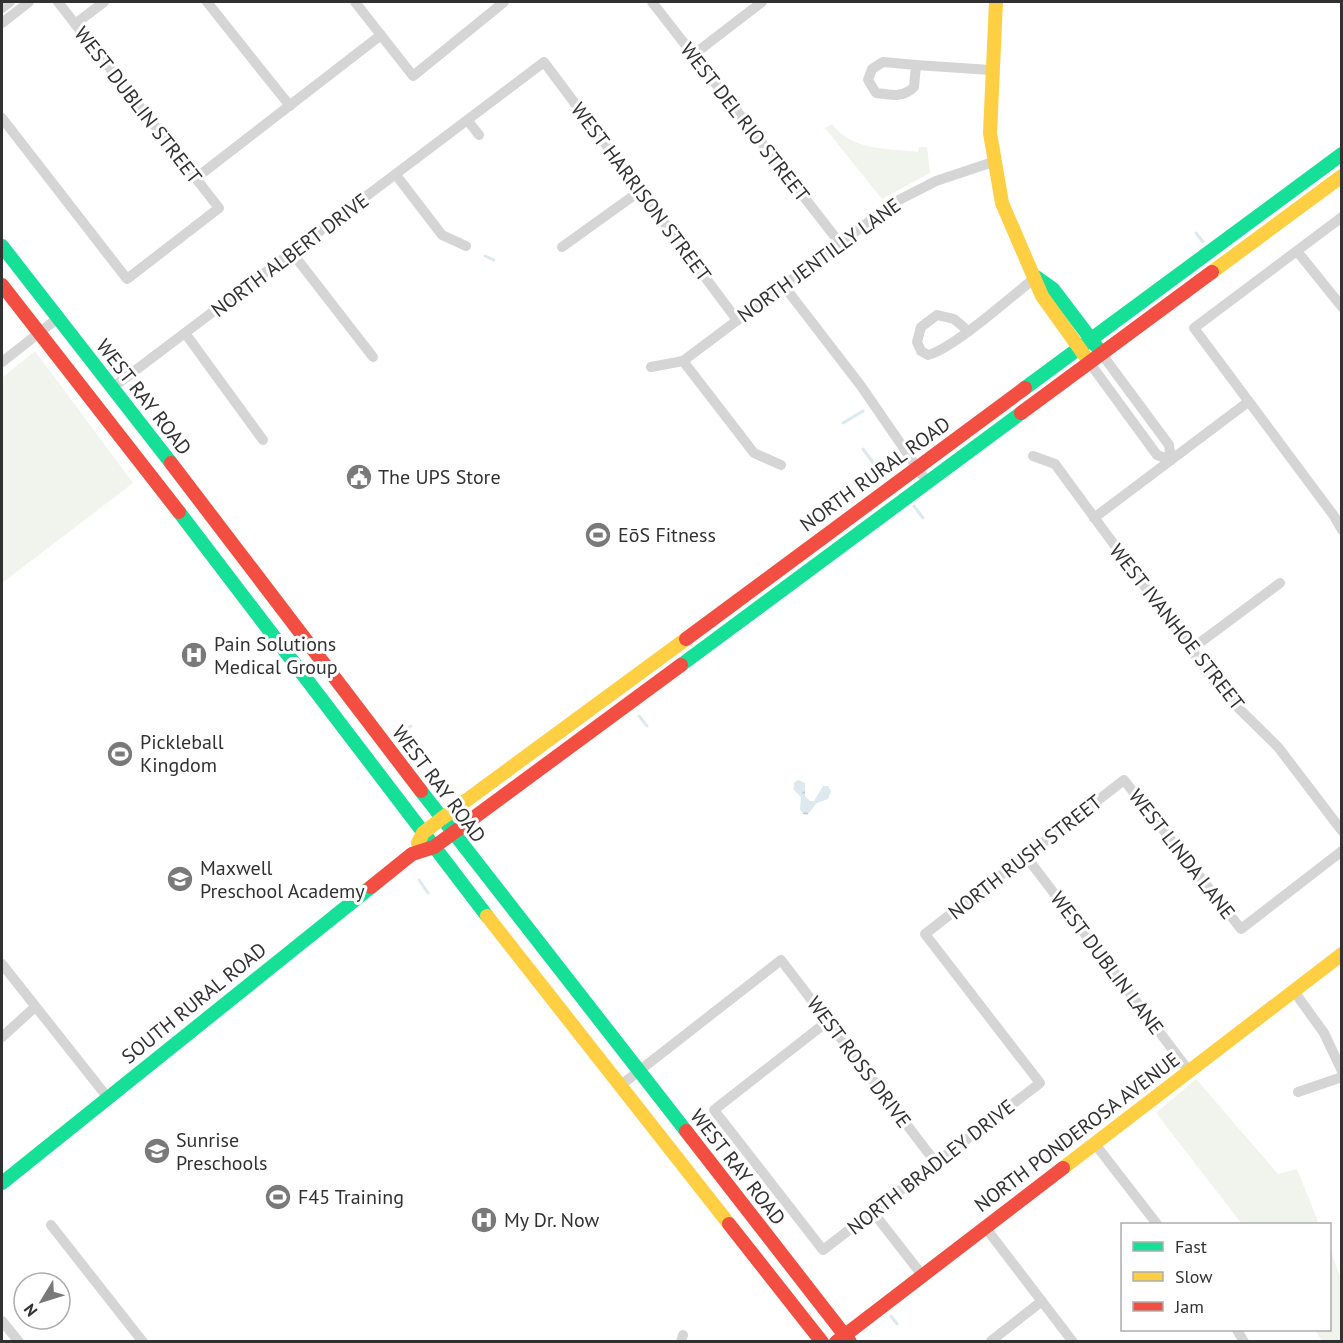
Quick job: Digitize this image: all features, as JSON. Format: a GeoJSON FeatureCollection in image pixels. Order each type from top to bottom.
{"type":"FeatureCollection","features":[{"type":"Feature","properties":{"kind":"main road"},"geometry":{"type":"LineString","coordinates":[[996,2],[991,70],[990,133],[993,162],[1008,220],[1036,277],[1042,296],[1089,362]]}},
{"type":"Feature","properties":{"kind":"main road","name":"NORTH RURAL ROAD"},"geometry":{"type":"LineString","coordinates":[[432,826],[1341,154]]}},
{"type":"Feature","properties":{"kind":"main road","name":"NORTH RURAL ROAD"},"geometry":{"type":"LineString","coordinates":[[443,840],[1341,176]]}},
{"type":"Feature","properties":{"kind":"main road","name":"WEST RAY ROAD"},"geometry":{"type":"LineString","coordinates":[[2,246],[259,577],[432,826],[621,1085],[822,1341]]}},
{"type":"Feature","properties":{"kind":"main road"},"geometry":{"type":"LineString","coordinates":[[1036,277],[1053,289],[1101,353]]}},
{"type":"Feature","properties":{"kind":"main road","name":"WEST RAY ROAD"},"geometry":{"type":"LineString","coordinates":[[2,285],[240,590],[443,840],[638,1070],[844,1339]]}},
{"type":"Feature","properties":{"kind":"main road"},"geometry":{"type":"LineString","coordinates":[[240,590],[259,577]]}},
{"type":"Feature","properties":{"kind":"main road","name":"SOUTH RURAL ROAD"},"geometry":{"type":"LineString","coordinates":[[412,854],[432,826]]}},
{"type":"Feature","properties":{"kind":"main road","name":"SOUTH RURAL ROAD"},"geometry":{"type":"LineString","coordinates":[[2,1183],[412,854],[443,840]]}},
{"type":"Feature","properties":{"kind":"main road","name":"NORTH PONDEROSA AVENUE"},"geometry":{"type":"LineString","coordinates":[[844,1339],[922,1275],[1341,954]]}},
{"type":"Feature","properties":{"kind":"street"},"geometry":{"type":"LineString","coordinates":[[2,8],[10,2]]}},
{"type":"Feature","properties":{"kind":"street"},"geometry":{"type":"LineString","coordinates":[[2,23],[29,2]]}},
{"type":"Feature","properties":{"kind":"street","name":"WEST DUBLIN STREET"},"geometry":{"type":"LineString","coordinates":[[2,118],[127,279],[219,208],[58,2]]}},
{"type":"Feature","properties":{"kind":"street"},"geometry":{"type":"LineString","coordinates":[[75,24],[104,2]]}},
{"type":"Feature","properties":{"kind":"street"},"geometry":{"type":"LineString","coordinates":[[207,2],[290,106]]}},
{"type":"Feature","properties":{"kind":"street"},"geometry":{"type":"LineString","coordinates":[[355,2],[412,76],[505,2]]}},
{"type":"Feature","properties":{"kind":"street","name":"WEST DEL RIO STREET"},"geometry":{"type":"LineString","coordinates":[[652,2],[839,242]]}},
{"type":"Feature","properties":{"kind":"street"},"geometry":{"type":"LineString","coordinates":[[693,55],[762,2]]}},
{"type":"Feature","properties":{"kind":"street"},"geometry":{"type":"LineString","coordinates":[[196,178],[381,35]]}},
{"type":"Feature","properties":{"kind":"street","name":"NORTH ALBERT DRIVE"},"geometry":{"type":"LineString","coordinates":[[112,388],[293,254],[544,62]]}},
{"type":"Feature","properties":{"kind":"street","name":"WEST HARRISON STREET"},"geometry":{"type":"LineString","coordinates":[[544,62],[737,320]]}},
{"type":"Feature","properties":{"kind":"street"},"geometry":{"type":"LineString","coordinates":[[916,65],[914,87],[907,94],[897,96],[876,93],[868,80],[872,69],[883,62],[991,70]]}},
{"type":"Feature","properties":{"kind":"street"},"geometry":{"type":"LineString","coordinates":[[468,121],[479,135]]}},
{"type":"Feature","properties":{"kind":"street","name":"NORTH JENTILLY LANE"},"geometry":{"type":"LineString","coordinates":[[651,367],[683,362],[839,242],[895,202],[936,181],[993,162]]}},
{"type":"Feature","properties":{"kind":"street"},"geometry":{"type":"LineString","coordinates":[[396,175],[442,235],[466,246]]}},
{"type":"Feature","properties":{"kind":"street"},"geometry":{"type":"LineString","coordinates":[[562,247],[640,191]]}},
{"type":"Feature","properties":{"kind":"street"},"geometry":{"type":"LineString","coordinates":[[1341,217],[1194,328],[1334,516],[1341,530]]}},
{"type":"Feature","properties":{"kind":"street"},"geometry":{"type":"LineString","coordinates":[[1297,251],[1341,307]]}},
{"type":"Feature","properties":{"kind":"street"},"geometry":{"type":"LineString","coordinates":[[293,254],[374,357]]}},
{"type":"Feature","properties":{"kind":"street"},"geometry":{"type":"LineString","coordinates":[[968,330],[946,315],[937,315],[921,327],[917,342],[921,351],[928,355],[938,352],[968,330],[1036,277]]}},
{"type":"Feature","properties":{"kind":"street"},"geometry":{"type":"LineString","coordinates":[[784,286],[861,386],[927,482]]}},
{"type":"Feature","properties":{"kind":"street"},"geometry":{"type":"LineString","coordinates":[[2,362],[58,318]]}},
{"type":"Feature","properties":{"kind":"street"},"geometry":{"type":"LineString","coordinates":[[185,333],[263,440]]}},
{"type":"Feature","properties":{"kind":"street"},"geometry":{"type":"LineString","coordinates":[[1101,353],[1169,445],[1171,460]]}},
{"type":"Feature","properties":{"kind":"street"},"geometry":{"type":"LineString","coordinates":[[683,362],[754,453],[781,465]]}},
{"type":"Feature","properties":{"kind":"street"},"geometry":{"type":"LineString","coordinates":[[1089,362],[1157,455],[1171,460]]}},
{"type":"Feature","properties":{"kind":"street"},"geometry":{"type":"LineString","coordinates":[[1094,518],[1248,402]]}},
{"type":"Feature","properties":{"kind":"street","name":"WEST IVANHOE STREET"},"geometry":{"type":"LineString","coordinates":[[1033,456],[1055,464],[1231,703],[1290,761],[1341,831]]}},
{"type":"Feature","properties":{"kind":"street"},"geometry":{"type":"LineString","coordinates":[[1190,650],[1280,583]]}},
{"type":"Feature","properties":{"kind":"street","name":"NORTH RUSH STREET"},"geometry":{"type":"LineString","coordinates":[[1040,1083],[926,934],[1124,780]]}},
{"type":"Feature","properties":{"kind":"street","name":"WEST LINDA LANE"},"geometry":{"type":"LineString","coordinates":[[1124,780],[1241,929],[1341,851]]}},
{"type":"Feature","properties":{"kind":"street","name":"WEST DUBLIN LANE"},"geometry":{"type":"LineString","coordinates":[[1025,855],[1189,1071]]}},
{"type":"Feature","properties":{"kind":"street","name":"WEST ROSS DRIVE"},"geometry":{"type":"LineString","coordinates":[[638,1070],[781,960],[936,1163]]}},
{"type":"Feature","properties":{"kind":"street"},"geometry":{"type":"LineString","coordinates":[[2,964],[108,1098]]}},
{"type":"Feature","properties":{"kind":"street"},"geometry":{"type":"LineString","coordinates":[[1293,990],[1324,1033],[1341,1071]]}},
{"type":"Feature","properties":{"kind":"street"},"geometry":{"type":"LineString","coordinates":[[2,1037],[35,1006]]}},
{"type":"Feature","properties":{"kind":"street","name":"NORTH BRADLEY DRIVE"},"geometry":{"type":"LineString","coordinates":[[828,1021],[714,1110],[823,1250],[1040,1083]]}},
{"type":"Feature","properties":{"kind":"street"},"geometry":{"type":"LineString","coordinates":[[621,1085],[638,1070]]}},
{"type":"Feature","properties":{"kind":"street"},"geometry":{"type":"LineString","coordinates":[[1298,1092],[1341,1077]]}},
{"type":"Feature","properties":{"kind":"street"},"geometry":{"type":"LineString","coordinates":[[1095,1144],[1156,1223]]}},
{"type":"Feature","properties":{"kind":"street"},"geometry":{"type":"LineString","coordinates":[[873,1212],[922,1275]]}},
{"type":"Feature","properties":{"kind":"street"},"geometry":{"type":"LineString","coordinates":[[51,1225],[143,1341]]}},
{"type":"Feature","properties":{"kind":"street"},"geometry":{"type":"LineString","coordinates":[[986,1227],[1073,1341]]}},
{"type":"Feature","properties":{"kind":"street"},"geometry":{"type":"LineString","coordinates":[[991,1341],[1042,1301]]}},
{"type":"Feature","properties":{"kind":"street"},"geometry":{"type":"LineString","coordinates":[[2,1321],[19,1341]]}},
{"type":"Feature","properties":{"kind":"shaded area"},"geometry":{"type":"Polygon","coordinates":[[[832,124],[850,139],[871,147],[918,152],[919,147],[927,147],[930,173],[882,199],[825,128],[832,124]]]}},
{"type":"Feature","properties":{"kind":"shaded area"},"geometry":{"type":"Polygon","coordinates":[[[35,351],[133,483],[2,583],[2,378],[35,351]]]}},
{"type":"Feature","properties":{"kind":"shaded area"},"geometry":{"type":"Polygon","coordinates":[[[1196,1079],[1278,1174],[1297,1169],[1319,1223],[1241,1223],[1156,1113],[1196,1079]]]}},
{"type":"Feature","properties":{"kind":"shaded area"},"geometry":{"type":"Polygon","coordinates":[[[1331,1252],[1341,1279],[1341,1341],[1322,1341],[1316,1331],[1331,1331],[1331,1252]]]}},
{"type":"Feature","properties":{"kind":"water"},"geometry":{"type":"Polygon","coordinates":[[[799,780],[805,783],[805,796],[810,801],[814,801],[823,786],[828,786],[831,791],[828,799],[817,803],[807,815],[803,814],[800,809],[801,797],[793,789],[795,782],[799,780]]]}},
{"type":"Feature","properties":{"kind":"waterway"},"geometry":{"type":"LineString","coordinates":[[1196,233],[1203,242]]}},
{"type":"Feature","properties":{"kind":"waterway"},"geometry":{"type":"LineString","coordinates":[[485,256],[494,260]]}},
{"type":"Feature","properties":{"kind":"waterway"},"geometry":{"type":"LineString","coordinates":[[843,423],[863,411]]}},
{"type":"Feature","properties":{"kind":"waterway"},"geometry":{"type":"LineString","coordinates":[[863,449],[883,476]]}},
{"type":"Feature","properties":{"kind":"waterway"},"geometry":{"type":"LineString","coordinates":[[914,506],[923,518]]}},
{"type":"Feature","properties":{"kind":"waterway"},"geometry":{"type":"LineString","coordinates":[[639,716],[647,726]]}},
{"type":"Feature","properties":{"kind":"waterway"},"geometry":{"type":"LineString","coordinates":[[400,734],[411,726]]}},
{"type":"Feature","properties":{"kind":"waterway"},"geometry":{"type":"LineString","coordinates":[[419,880],[428,893]]}},
{"type":"Feature","properties":{"kind":"waterway"},"geometry":{"type":"LineString","coordinates":[[891,1316],[897,1324]]}},
{"type":"Feature","properties":{"kind":"traffic: fast"},"geometry":{"type":"LineString","coordinates":[[1025,388],[1342,154]]}},
{"type":"Feature","properties":{"kind":"traffic: fast"},"geometry":{"type":"LineString","coordinates":[[2,246],[171,463]]}},
{"type":"Feature","properties":{"kind":"traffic: fast"},"geometry":{"type":"LineString","coordinates":[[1036,277],[1053,289],[1097,347]]}},
{"type":"Feature","properties":{"kind":"traffic: fast"},"geometry":{"type":"LineString","coordinates":[[681,665],[1021,413]]}},
{"type":"Feature","properties":{"kind":"traffic: fast"},"geometry":{"type":"LineString","coordinates":[[179,512],[487,916]]}},
{"type":"Feature","properties":{"kind":"traffic: fast"},"geometry":{"type":"LineString","coordinates":[[421,791],[686,1131]]}},
{"type":"Feature","properties":{"kind":"traffic: fast"},"geometry":{"type":"LineString","coordinates":[[2,1183],[371,887]]}},
{"type":"Feature","properties":{"kind":"traffic: slow"},"geometry":{"type":"LineString","coordinates":[[996,2],[990,133],[1002,203],[1042,296],[1085,356]]}},
{"type":"Feature","properties":{"kind":"traffic: slow"},"geometry":{"type":"LineString","coordinates":[[1212,272],[1342,176]]}},
{"type":"Feature","properties":{"kind":"traffic: slow"},"geometry":{"type":"LineString","coordinates":[[418,843],[423,833],[441,819],[686,639]]}},
{"type":"Feature","properties":{"kind":"traffic: slow"},"geometry":{"type":"LineString","coordinates":[[487,916],[729,1224]]}},
{"type":"Feature","properties":{"kind":"traffic: slow"},"geometry":{"type":"LineString","coordinates":[[1063,1168],[1342,954]]}},
{"type":"Feature","properties":{"kind":"traffic: jam"},"geometry":{"type":"LineString","coordinates":[[1021,413],[1212,272]]}},
{"type":"Feature","properties":{"kind":"traffic: jam"},"geometry":{"type":"LineString","coordinates":[[2,285],[179,512]]}},
{"type":"Feature","properties":{"kind":"traffic: jam"},"geometry":{"type":"LineString","coordinates":[[686,639],[1025,388]]}},
{"type":"Feature","properties":{"kind":"traffic: jam"},"geometry":{"type":"LineString","coordinates":[[171,463],[421,791]]}},
{"type":"Feature","properties":{"kind":"traffic: jam"},"geometry":{"type":"LineString","coordinates":[[371,887],[412,854],[434,847],[681,665]]}},
{"type":"Feature","properties":{"kind":"traffic: jam"},"geometry":{"type":"LineString","coordinates":[[686,1131],[850,1342]]}},
{"type":"Feature","properties":{"kind":"traffic: jam"},"geometry":{"type":"LineString","coordinates":[[836,1342],[1063,1168]]}},
{"type":"Feature","properties":{"kind":"traffic: jam"},"geometry":{"type":"LineString","coordinates":[[729,1224],[822,1342]]}},
{"type":"Feature","properties":{"kind":"place","name":"The UPS Store"},"geometry":{"type":"Point","coordinates":[359,477]}},
{"type":"Feature","properties":{"kind":"place","name":"EōS Fitness"},"geometry":{"type":"Point","coordinates":[598,535]}},
{"type":"Feature","properties":{"kind":"place","name":"Pain Solutions Medical Group"},"geometry":{"type":"Point","coordinates":[194,655]}},
{"type":"Feature","properties":{"kind":"place","name":"Pickleball Kingdom"},"geometry":{"type":"Point","coordinates":[120,754]}},
{"type":"Feature","properties":{"kind":"place","name":"Maxwell Preschool Academy"},"geometry":{"type":"Point","coordinates":[180,879]}},
{"type":"Feature","properties":{"kind":"place","name":"Sunrise Preschools"},"geometry":{"type":"Point","coordinates":[157,1151]}},
{"type":"Feature","properties":{"kind":"place","name":"F45 Training"},"geometry":{"type":"Point","coordinates":[278,1197]}},
{"type":"Feature","properties":{"kind":"place","name":"My Dr. Now"},"geometry":{"type":"Point","coordinates":[484,1220]}}]}
